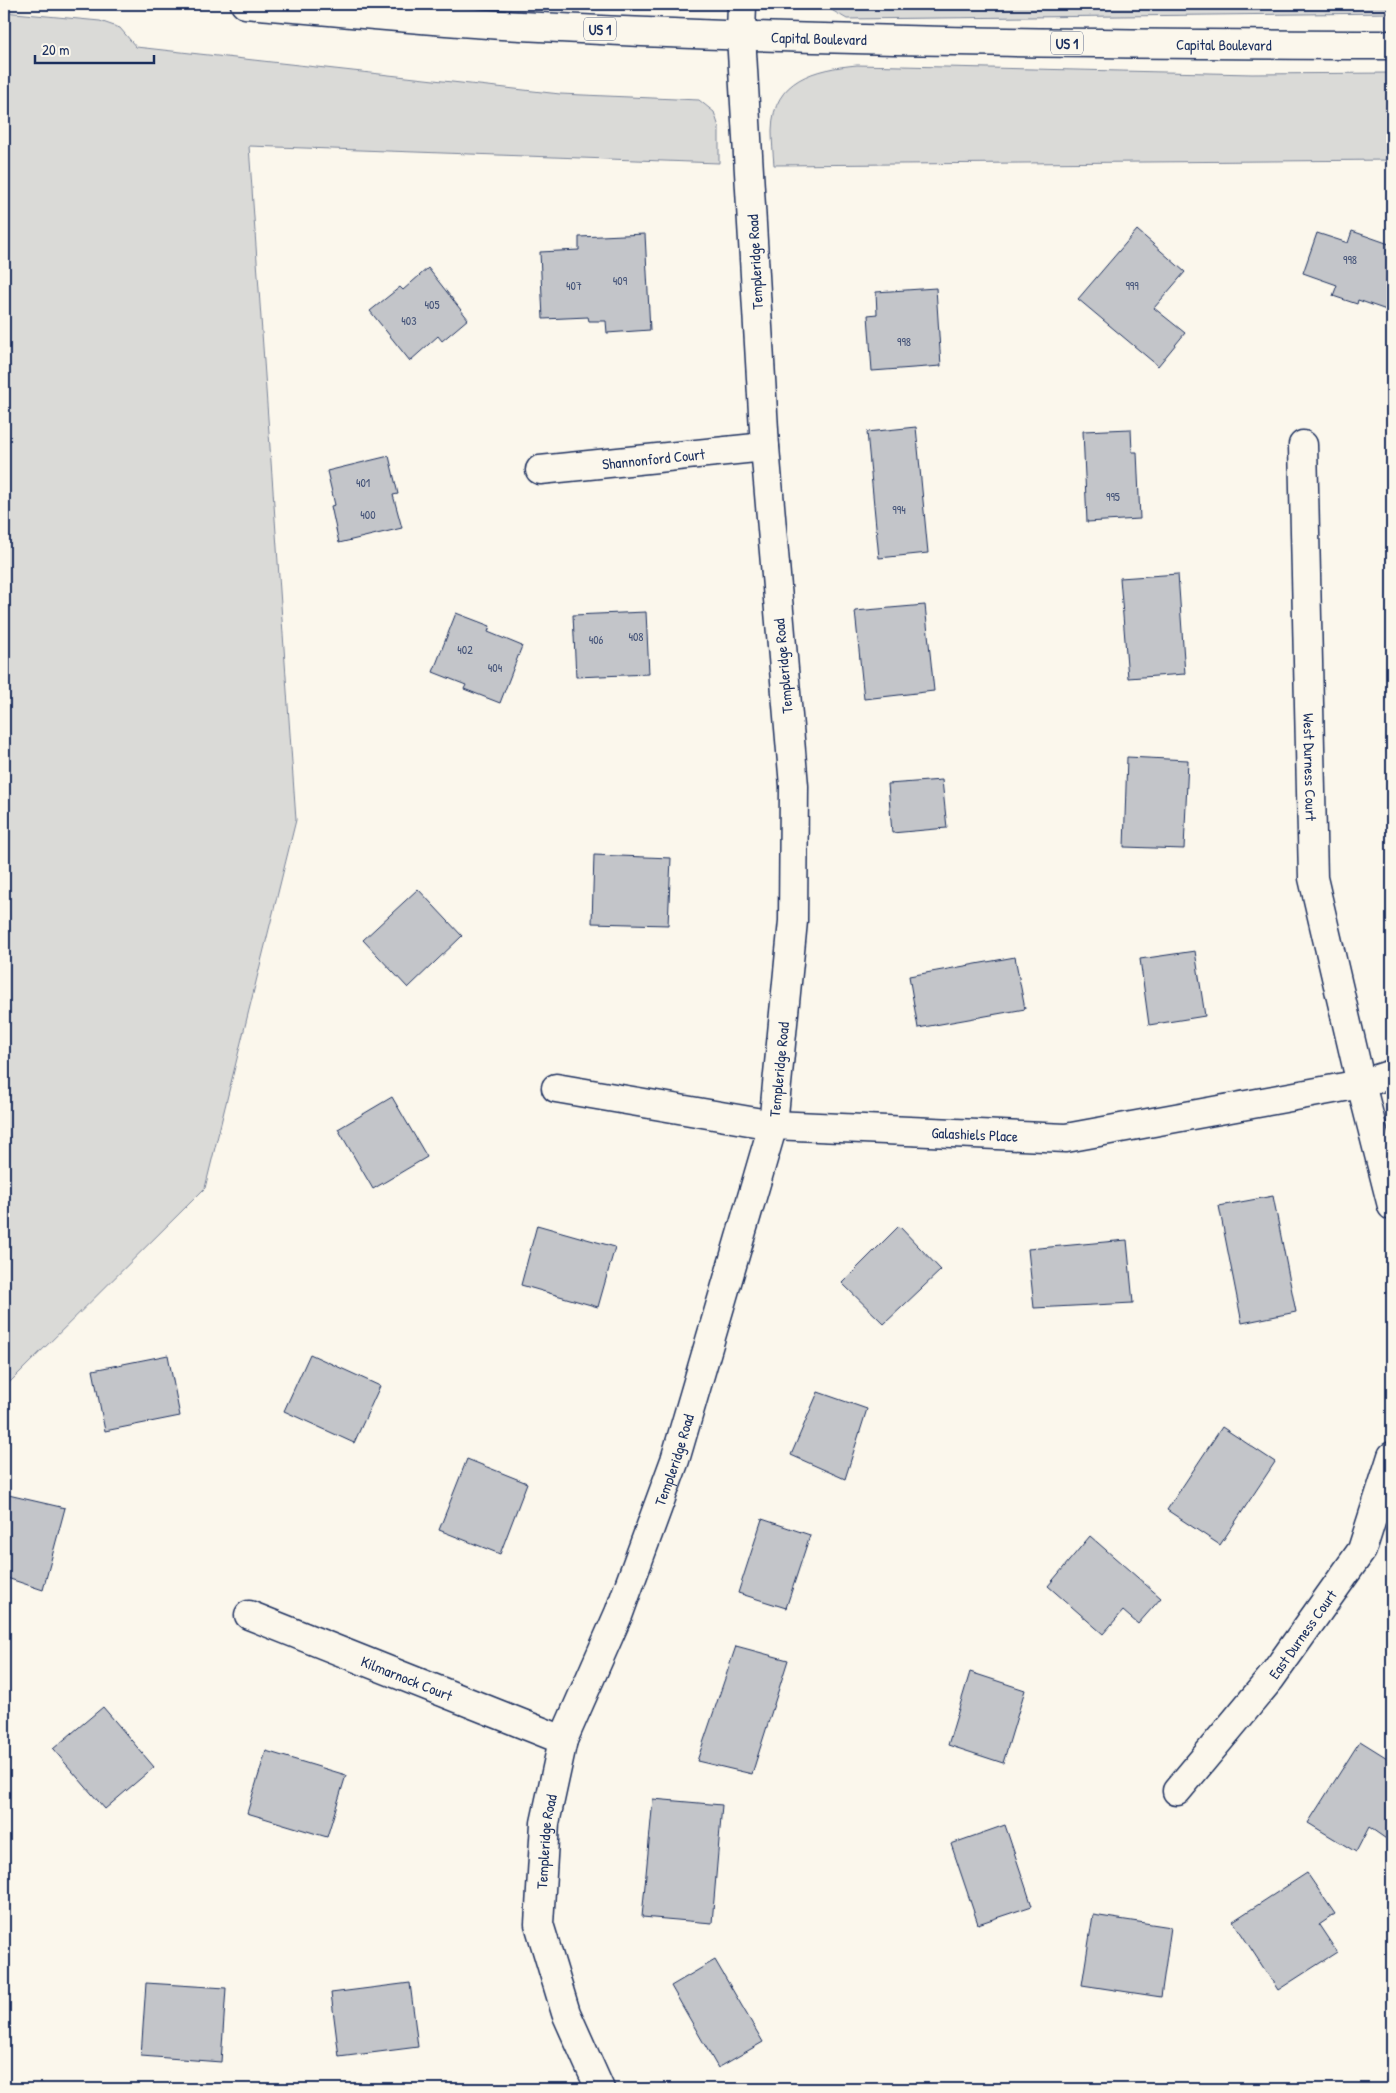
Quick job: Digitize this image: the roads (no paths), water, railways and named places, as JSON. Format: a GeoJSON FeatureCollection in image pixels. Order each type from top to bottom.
{"type":"FeatureCollection","features":[{"type":"Feature","properties":{"kind":"main road","name":"Capital Boulevard"},"geometry":{"type":"LineString","coordinates":[[245,4],[520,26],[741,35],[1106,44],[1392,45]]}},
{"type":"Feature","properties":{"kind":"main road","name":"Templeridge Road"},"geometry":{"type":"LineString","coordinates":[[600,2089],[566,2013],[539,1924],[546,1823],[563,1740],[618,1613],[675,1460],[773,1125],[793,921],[794,786],[766,447],[741,35],[742,4]]}},
{"type":"Feature","properties":{"kind":"main road","name":"West Durness Court"},"geometry":{"type":"LineString","coordinates":[[1303,445],[1313,878],[1360,1084]]}},
{"type":"Feature","properties":{"kind":"main road","name":"Shannonford Court"},"geometry":{"type":"LineString","coordinates":[[540,470],[766,447]]}},
{"type":"Feature","properties":{"kind":"main road","name":"Galashiels Place"},"geometry":{"type":"LineString","coordinates":[[556,1088],[773,1125],[1066,1138],[1360,1084],[1392,1074]]}},
{"type":"Feature","properties":{"kind":"main road"},"geometry":{"type":"LineString","coordinates":[[1360,1084],[1392,1206]]}},
{"type":"Feature","properties":{"kind":"main road","name":"East Durness Court"},"geometry":{"type":"LineString","coordinates":[[1177,1791],[1271,1678],[1362,1550],[1392,1456]]}},
{"type":"Feature","properties":{"kind":"main road","name":"Kilmarnock Court"},"geometry":{"type":"LineString","coordinates":[[250,1615],[563,1740]]}}]}
